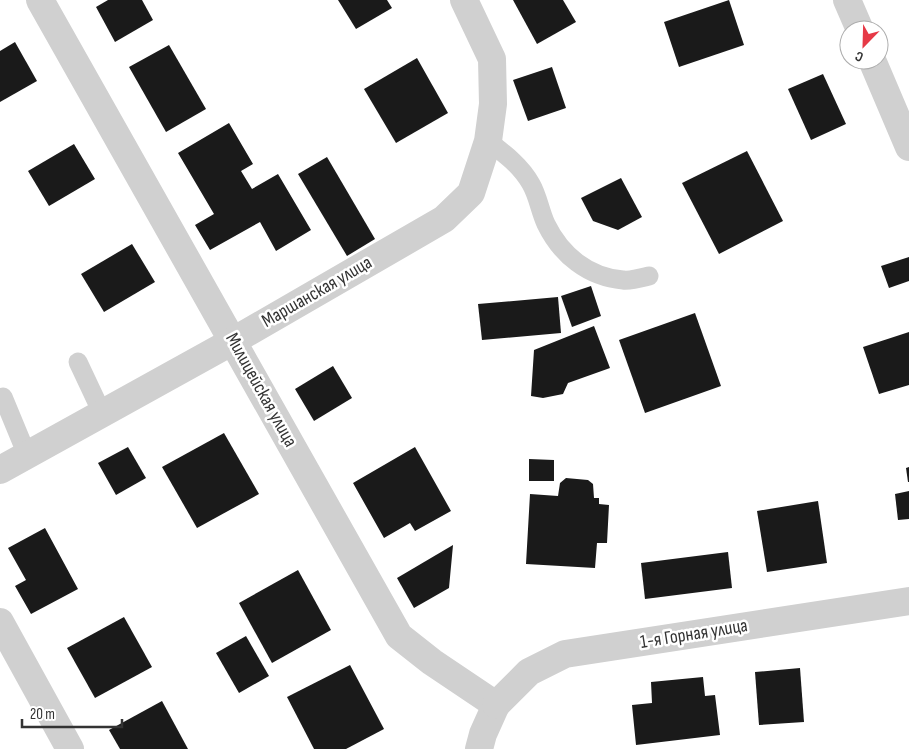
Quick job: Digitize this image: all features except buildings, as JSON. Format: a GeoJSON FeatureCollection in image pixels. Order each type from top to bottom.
{"type":"FeatureCollection","features":[{"type":"Feature","properties":{"kind":"street","name":"Милицейская улица"},"geometry":{"type":"LineString","coordinates":[[40,0],[399,636],[432,662],[496,705]]}},
{"type":"Feature","properties":{"kind":"street"},"geometry":{"type":"LineString","coordinates":[[464,0],[492,59],[494,104],[488,141]]}},
{"type":"Feature","properties":{"kind":"street"},"geometry":{"type":"LineString","coordinates":[[847,0],[856,20]]}},
{"type":"Feature","properties":{"kind":"street"},"geometry":{"type":"LineString","coordinates":[[876,70],[909,147]]}},
{"type":"Feature","properties":{"kind":"street","name":"Маршанская улица"},"geometry":{"type":"LineString","coordinates":[[0,470],[233,341],[444,219],[471,193],[488,141]]}},
{"type":"Feature","properties":{"kind":"street","name":"1-я Горная улица"},"geometry":{"type":"LineString","coordinates":[[496,705],[529,672],[564,654],[909,601]]}},
{"type":"Feature","properties":{"kind":"street"},"geometry":{"type":"LineString","coordinates":[[0,622],[70,749]]}},
{"type":"Feature","properties":{"kind":"street"},"geometry":{"type":"LineString","coordinates":[[479,749],[483,734],[496,705]]}},
{"type":"Feature","properties":{"kind":"lane"},"geometry":{"type":"LineString","coordinates":[[488,141],[514,161],[532,185],[550,230],[562,250],[579,266],[598,274],[624,281],[650,276]]}},
{"type":"Feature","properties":{"kind":"lane"},"geometry":{"type":"LineString","coordinates":[[78,362],[102,413]]}},
{"type":"Feature","properties":{"kind":"lane"},"geometry":{"type":"LineString","coordinates":[[4,397],[26,455]]}}]}
